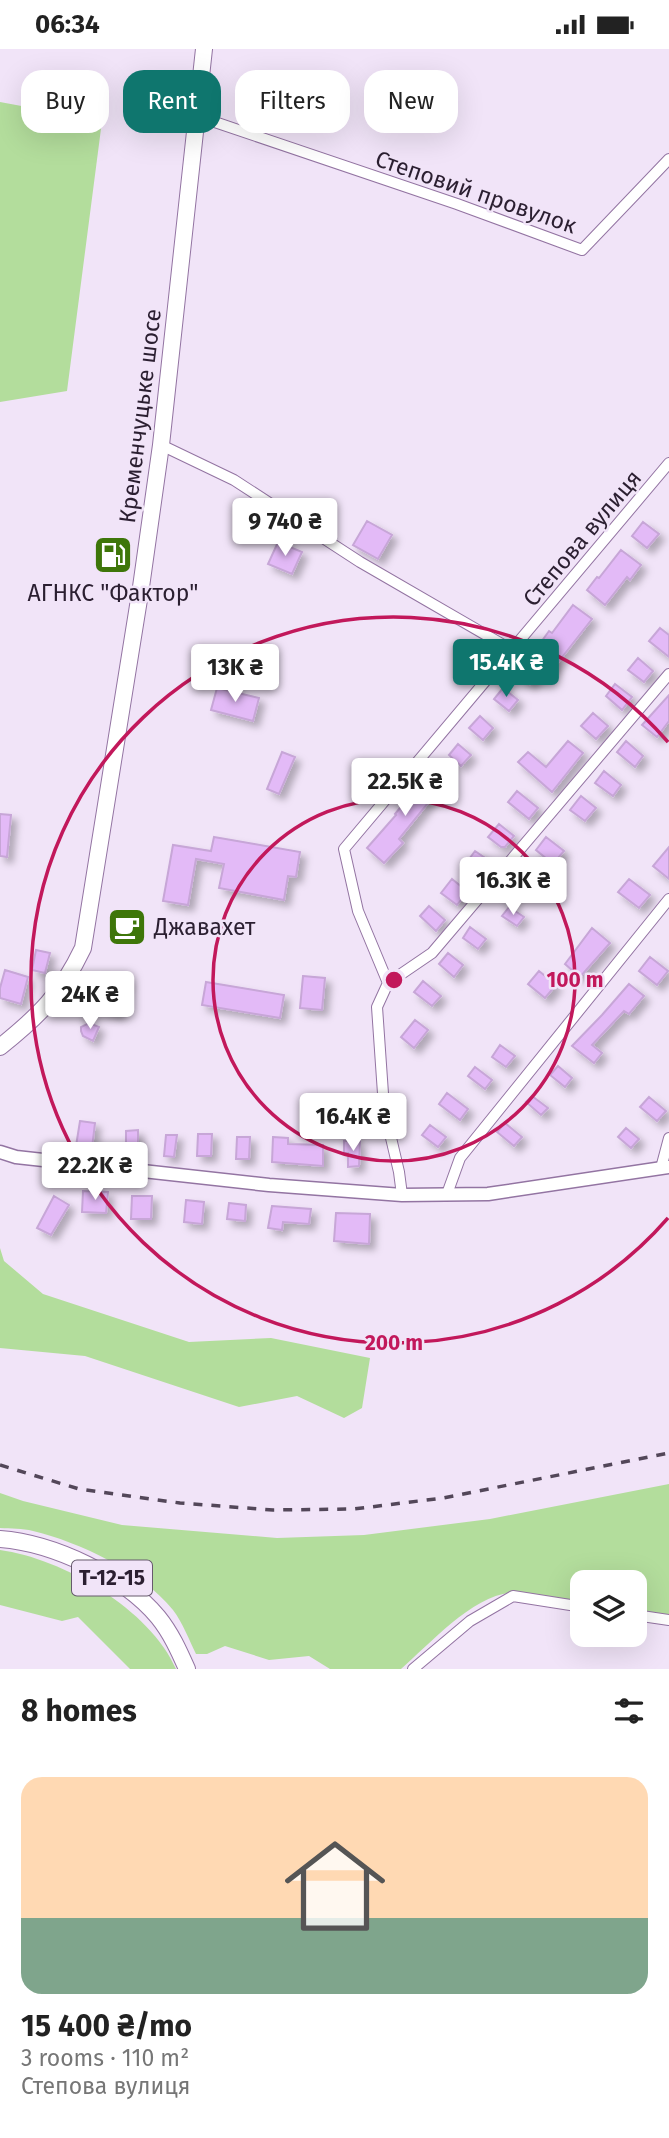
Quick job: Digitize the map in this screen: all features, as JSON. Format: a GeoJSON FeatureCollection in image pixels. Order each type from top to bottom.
{"type":"FeatureCollection","features":[{"type":"Feature","properties":{"kind":"highway","name":"Кременчуцьке шосе"},"geometry":{"type":"LineString","coordinates":[[202,70],[204,49]]}},
{"type":"Feature","properties":{"kind":"highway","name":"Кременчуцьке шосе"},"geometry":{"type":"LineString","coordinates":[[0,1047],[50,1004],[69,977],[83,947],[139,601],[161,445],[195,133]]}},
{"type":"Feature","properties":{"kind":"highway","name":"Т-12-15"},"geometry":{"type":"LineString","coordinates":[[0,1539],[44,1548],[112,1578],[157,1616],[175,1642],[187,1669]]}},
{"type":"Feature","properties":{"kind":"street","name":"Степовий провулок"},"geometry":{"type":"LineString","coordinates":[[221,124],[457,204],[582,250],[669,159]]}},
{"type":"Feature","properties":{"kind":"street"},"geometry":{"type":"LineString","coordinates":[[161,445],[234,481],[360,562],[512,650]]}},
{"type":"Feature","properties":{"kind":"street","name":"Степова вулиця"},"geometry":{"type":"LineString","coordinates":[[388,983],[358,911],[344,849],[669,463]]}},
{"type":"Feature","properties":{"kind":"street"},"geometry":{"type":"LineString","coordinates":[[402,1195],[400,1171],[384,1108],[377,1007],[388,983],[432,953],[669,674]]}},
{"type":"Feature","properties":{"kind":"street"},"geometry":{"type":"LineString","coordinates":[[447,1194],[460,1158],[669,899]]}},
{"type":"Feature","properties":{"kind":"street"},"geometry":{"type":"LineString","coordinates":[[0,1152],[16,1157],[269,1185],[402,1195],[488,1194],[665,1167],[669,1138]]}},
{"type":"Feature","properties":{"kind":"street"},"geometry":{"type":"LineString","coordinates":[[412,1669],[470,1621],[513,1596],[570,1605]]}},
{"type":"Feature","properties":{"kind":"street"},"geometry":{"type":"LineString","coordinates":[[647,1617],[669,1621]]}},
{"type":"Feature","properties":{"kind":"green space"},"geometry":{"type":"Polygon","coordinates":[[[0,102],[21,106],[21,133],[100,133],[67,391],[0,402],[0,102]]]}},
{"type":"Feature","properties":{"kind":"green space"},"geometry":{"type":"Polygon","coordinates":[[[0,1248],[4,1261],[43,1294],[189,1342],[271,1338],[370,1358],[362,1408],[344,1418],[297,1396],[239,1407],[85,1356],[0,1348],[0,1248]]]}},
{"type":"Feature","properties":{"kind":"green space"},"geometry":{"type":"Polygon","coordinates":[[[669,1484],[669,1617],[647,1613],[647,1570],[570,1570],[570,1601],[530,1594],[497,1596],[453,1622],[401,1669],[330,1669],[309,1656],[269,1660],[225,1646],[207,1654],[196,1654],[173,1610],[128,1571],[90,1551],[51,1536],[29,1530],[0,1528],[0,1493],[122,1525],[277,1538],[364,1535],[490,1519],[669,1484]]]}},
{"type":"Feature","properties":{"kind":"green space"},"geometry":{"type":"Polygon","coordinates":[[[0,1550],[50,1564],[102,1590],[147,1627],[164,1647],[176,1669],[130,1669],[78,1617],[62,1621],[0,1605],[0,1550]]]}},
{"type":"Feature","properties":{"kind":"building"},"geometry":{"type":"Polygon","coordinates":[[[367,521],[392,535],[378,559],[353,545],[367,521]]]}},
{"type":"Feature","properties":{"kind":"building"},"geometry":{"type":"Polygon","coordinates":[[[643,522],[659,534],[647,548],[632,536],[643,522]]]}},
{"type":"Feature","properties":{"kind":"building"},"geometry":{"type":"Polygon","coordinates":[[[278,542],[302,552],[292,574],[268,564],[278,542]]]}},
{"type":"Feature","properties":{"kind":"building"},"geometry":{"type":"Polygon","coordinates":[[[621,550],[641,565],[630,580],[627,577],[605,605],[587,590],[621,550]]]}},
{"type":"Feature","properties":{"kind":"building"},"geometry":{"type":"Polygon","coordinates":[[[573,605],[592,619],[552,670],[546,665],[530,684],[518,674],[549,631],[552,633],[573,605]]]}},
{"type":"Feature","properties":{"kind":"building"},"geometry":{"type":"Polygon","coordinates":[[[660,628],[669,635],[669,657],[649,641],[660,628]]]}},
{"type":"Feature","properties":{"kind":"building"},"geometry":{"type":"Polygon","coordinates":[[[638,658],[653,671],[644,682],[628,670],[638,658]]]}},
{"type":"Feature","properties":{"kind":"building"},"geometry":{"type":"Polygon","coordinates":[[[615,684],[632,697],[622,710],[606,696],[615,684]]]}},
{"type":"Feature","properties":{"kind":"building"},"geometry":{"type":"Polygon","coordinates":[[[217,688],[259,698],[253,721],[211,710],[217,688]]]}},
{"type":"Feature","properties":{"kind":"building"},"geometry":{"type":"Polygon","coordinates":[[[503,688],[518,700],[509,711],[494,699],[503,688]]]}},
{"type":"Feature","properties":{"kind":"building"},"geometry":{"type":"Polygon","coordinates":[[[669,695],[669,721],[657,737],[642,725],[669,695]]]}},
{"type":"Feature","properties":{"kind":"building"},"geometry":{"type":"Polygon","coordinates":[[[593,713],[608,726],[596,739],[581,726],[593,713]]]}},
{"type":"Feature","properties":{"kind":"building"},"geometry":{"type":"Polygon","coordinates":[[[480,716],[493,728],[483,740],[469,728],[480,716]]]}},
{"type":"Feature","properties":{"kind":"building"},"geometry":{"type":"Polygon","coordinates":[[[568,741],[583,753],[552,792],[518,762],[528,752],[546,767],[568,741]]]}},
{"type":"Feature","properties":{"kind":"building"},"geometry":{"type":"Polygon","coordinates":[[[626,741],[643,756],[635,767],[617,752],[626,741]]]}},
{"type":"Feature","properties":{"kind":"building"},"geometry":{"type":"Polygon","coordinates":[[[458,744],[471,755],[461,766],[449,755],[458,744]]]}},
{"type":"Feature","properties":{"kind":"building"},"geometry":{"type":"Polygon","coordinates":[[[282,752],[295,757],[279,794],[267,789],[282,752]]]}},
{"type":"Feature","properties":{"kind":"building"},"geometry":{"type":"Polygon","coordinates":[[[431,770],[445,782],[399,839],[403,843],[384,863],[367,848],[431,770]]]}},
{"type":"Feature","properties":{"kind":"building"},"geometry":{"type":"Polygon","coordinates":[[[604,771],[621,785],[613,796],[595,783],[604,771]]]}},
{"type":"Feature","properties":{"kind":"building"},"geometry":{"type":"Polygon","coordinates":[[[517,791],[538,808],[529,819],[508,802],[517,791]]]}},
{"type":"Feature","properties":{"kind":"building"},"geometry":{"type":"Polygon","coordinates":[[[581,796],[596,808],[585,821],[570,810],[581,796]]]}},
{"type":"Feature","properties":{"kind":"building"},"geometry":{"type":"Polygon","coordinates":[[[0,814],[11,815],[7,857],[0,856],[0,814]]]}},
{"type":"Feature","properties":{"kind":"building"},"geometry":{"type":"Polygon","coordinates":[[[499,824],[514,836],[505,847],[488,837],[499,824]]]}},
{"type":"Feature","properties":{"kind":"building"},"geometry":{"type":"Polygon","coordinates":[[[214,837],[300,852],[296,877],[288,876],[284,900],[219,888],[224,864],[196,859],[188,905],[163,901],[173,845],[211,851],[214,837]]]}},
{"type":"Feature","properties":{"kind":"building"},"geometry":{"type":"Polygon","coordinates":[[[546,837],[564,851],[553,864],[536,850],[546,837]]]}},
{"type":"Feature","properties":{"kind":"building"},"geometry":{"type":"Polygon","coordinates":[[[669,847],[669,879],[653,866],[669,847]]]}},
{"type":"Feature","properties":{"kind":"building"},"geometry":{"type":"Polygon","coordinates":[[[475,851],[491,862],[479,877],[464,866],[475,851]]]}},
{"type":"Feature","properties":{"kind":"building"},"geometry":{"type":"Polygon","coordinates":[[[452,879],[468,892],[457,905],[441,893],[452,879]]]}},
{"type":"Feature","properties":{"kind":"building"},"geometry":{"type":"Polygon","coordinates":[[[629,879],[650,895],[639,908],[618,892],[629,879]]]}},
{"type":"Feature","properties":{"kind":"building"},"geometry":{"type":"Polygon","coordinates":[[[429,906],[445,920],[436,931],[420,916],[429,906]]]}},
{"type":"Feature","properties":{"kind":"building"},"geometry":{"type":"Polygon","coordinates":[[[509,907],[524,917],[517,926],[502,916],[509,907]]]}},
{"type":"Feature","properties":{"kind":"building"},"geometry":{"type":"Polygon","coordinates":[[[470,927],[486,939],[478,949],[463,938],[470,927]]]}},
{"type":"Feature","properties":{"kind":"building"},"geometry":{"type":"Polygon","coordinates":[[[592,928],[610,943],[580,977],[565,964],[592,928]]]}},
{"type":"Feature","properties":{"kind":"building"},"geometry":{"type":"Polygon","coordinates":[[[36,950],[50,953],[45,973],[32,970],[36,950]]]}},
{"type":"Feature","properties":{"kind":"building"},"geometry":{"type":"Polygon","coordinates":[[[448,953],[463,965],[454,977],[439,964],[448,953]]]}},
{"type":"Feature","properties":{"kind":"building"},"geometry":{"type":"Polygon","coordinates":[[[650,957],[668,971],[657,985],[639,971],[650,957]]]}},
{"type":"Feature","properties":{"kind":"building"},"geometry":{"type":"Polygon","coordinates":[[[5,970],[28,977],[21,1004],[0,998],[5,970]]]}},
{"type":"Feature","properties":{"kind":"building"},"geometry":{"type":"Polygon","coordinates":[[[539,971],[556,985],[545,998],[528,984],[539,971]]]}},
{"type":"Feature","properties":{"kind":"building"},"geometry":{"type":"Polygon","coordinates":[[[99,973],[127,980],[117,1014],[90,1006],[99,973]]]}},
{"type":"Feature","properties":{"kind":"building"},"geometry":{"type":"Polygon","coordinates":[[[303,976],[325,978],[322,1010],[300,1008],[303,976]]]}},
{"type":"Feature","properties":{"kind":"building"},"geometry":{"type":"Polygon","coordinates":[[[423,981],[441,996],[432,1006],[414,992],[423,981]]]}},
{"type":"Feature","properties":{"kind":"building"},"geometry":{"type":"Polygon","coordinates":[[[206,982],[284,995],[280,1018],[202,1005],[206,982]]]}},
{"type":"Feature","properties":{"kind":"building"},"geometry":{"type":"Polygon","coordinates":[[[629,984],[644,996],[629,1014],[624,1011],[592,1045],[602,1053],[594,1063],[572,1046],[629,984]]]}},
{"type":"Feature","properties":{"kind":"building"},"geometry":{"type":"Polygon","coordinates":[[[415,1020],[428,1030],[414,1048],[401,1037],[415,1020]]]}},
{"type":"Feature","properties":{"kind":"building"},"geometry":{"type":"Polygon","coordinates":[[[89,1023],[99,1027],[93,1041],[83,1036],[81,1031],[81,1027],[89,1023]]]}},
{"type":"Feature","properties":{"kind":"building"},"geometry":{"type":"Polygon","coordinates":[[[500,1045],[515,1056],[506,1067],[492,1057],[500,1045]]]}},
{"type":"Feature","properties":{"kind":"building"},"geometry":{"type":"Polygon","coordinates":[[[558,1066],[572,1078],[565,1087],[550,1075],[558,1066]]]}},
{"type":"Feature","properties":{"kind":"building"},"geometry":{"type":"Polygon","coordinates":[[[475,1067],[492,1080],[485,1089],[468,1076],[475,1067]]]}},
{"type":"Feature","properties":{"kind":"building"},"geometry":{"type":"Polygon","coordinates":[[[447,1093],[468,1109],[460,1120],[439,1104],[447,1093]]]}},
{"type":"Feature","properties":{"kind":"building"},"geometry":{"type":"Polygon","coordinates":[[[532,1096],[548,1108],[541,1115],[526,1102],[532,1096]]]}},
{"type":"Feature","properties":{"kind":"building"},"geometry":{"type":"Polygon","coordinates":[[[649,1097],[666,1111],[657,1121],[640,1107],[649,1097]]]}},
{"type":"Feature","properties":{"kind":"building"},"geometry":{"type":"Polygon","coordinates":[[[80,1121],[95,1123],[92,1148],[76,1146],[80,1121]]]}},
{"type":"Feature","properties":{"kind":"building"},"geometry":{"type":"Polygon","coordinates":[[[505,1123],[522,1137],[514,1146],[497,1132],[505,1123]]]}},
{"type":"Feature","properties":{"kind":"building"},"geometry":{"type":"Polygon","coordinates":[[[430,1125],[446,1137],[438,1147],[422,1135],[430,1125]]]}},
{"type":"Feature","properties":{"kind":"building"},"geometry":{"type":"Polygon","coordinates":[[[626,1128],[639,1139],[631,1148],[618,1137],[626,1128]]]}},
{"type":"Feature","properties":{"kind":"building"},"geometry":{"type":"Polygon","coordinates":[[[138,1130],[138,1151],[126,1151],[126,1131],[138,1130]]]}},
{"type":"Feature","properties":{"kind":"building"},"geometry":{"type":"Polygon","coordinates":[[[198,1134],[212,1134],[211,1156],[197,1156],[198,1134]]]}},
{"type":"Feature","properties":{"kind":"building"},"geometry":{"type":"Polygon","coordinates":[[[166,1135],[177,1135],[174,1157],[164,1156],[166,1135]]]}},
{"type":"Feature","properties":{"kind":"building"},"geometry":{"type":"Polygon","coordinates":[[[237,1137],[250,1137],[249,1159],[236,1159],[237,1137]]]}},
{"type":"Feature","properties":{"kind":"building"},"geometry":{"type":"Polygon","coordinates":[[[273,1137],[288,1138],[288,1144],[323,1145],[323,1166],[272,1162],[273,1137]]]}},
{"type":"Feature","properties":{"kind":"building"},"geometry":{"type":"Polygon","coordinates":[[[344,1141],[360,1141],[359,1166],[348,1167],[348,1153],[344,1153],[344,1141]]]}},
{"type":"Feature","properties":{"kind":"building"},"geometry":{"type":"Polygon","coordinates":[[[83,1191],[108,1192],[106,1213],[82,1212],[83,1191]]]}},
{"type":"Feature","properties":{"kind":"building"},"geometry":{"type":"Polygon","coordinates":[[[54,1196],[69,1205],[51,1235],[37,1228],[54,1196]]]}},
{"type":"Feature","properties":{"kind":"building"},"geometry":{"type":"Polygon","coordinates":[[[132,1196],[152,1196],[151,1219],[131,1219],[132,1196]]]}},
{"type":"Feature","properties":{"kind":"building"},"geometry":{"type":"Polygon","coordinates":[[[186,1200],[204,1202],[202,1224],[184,1222],[186,1200]]]}},
{"type":"Feature","properties":{"kind":"building"},"geometry":{"type":"Polygon","coordinates":[[[229,1203],[246,1205],[245,1221],[227,1219],[229,1203]]]}},
{"type":"Feature","properties":{"kind":"building"},"geometry":{"type":"Polygon","coordinates":[[[272,1206],[311,1209],[309,1224],[283,1222],[282,1230],[268,1228],[272,1206]]]}},
{"type":"Feature","properties":{"kind":"building"},"geometry":{"type":"Polygon","coordinates":[[[336,1213],[370,1214],[369,1244],[334,1241],[336,1213]]]}},
{"type":"Feature","properties":{"kind":"railway"},"geometry":{"type":"LineString","coordinates":[[0,1465],[79,1489],[180,1503],[273,1510],[354,1509],[443,1498],[669,1453]]}},
{"type":"Feature","properties":{"kind":"place","name":"АГНКС \"Фактор\""},"geometry":{"type":"Point","coordinates":[113,555]}},
{"type":"Feature","properties":{"kind":"place","name":"Джавахет"},"geometry":{"type":"Point","coordinates":[127,927]}}]}
